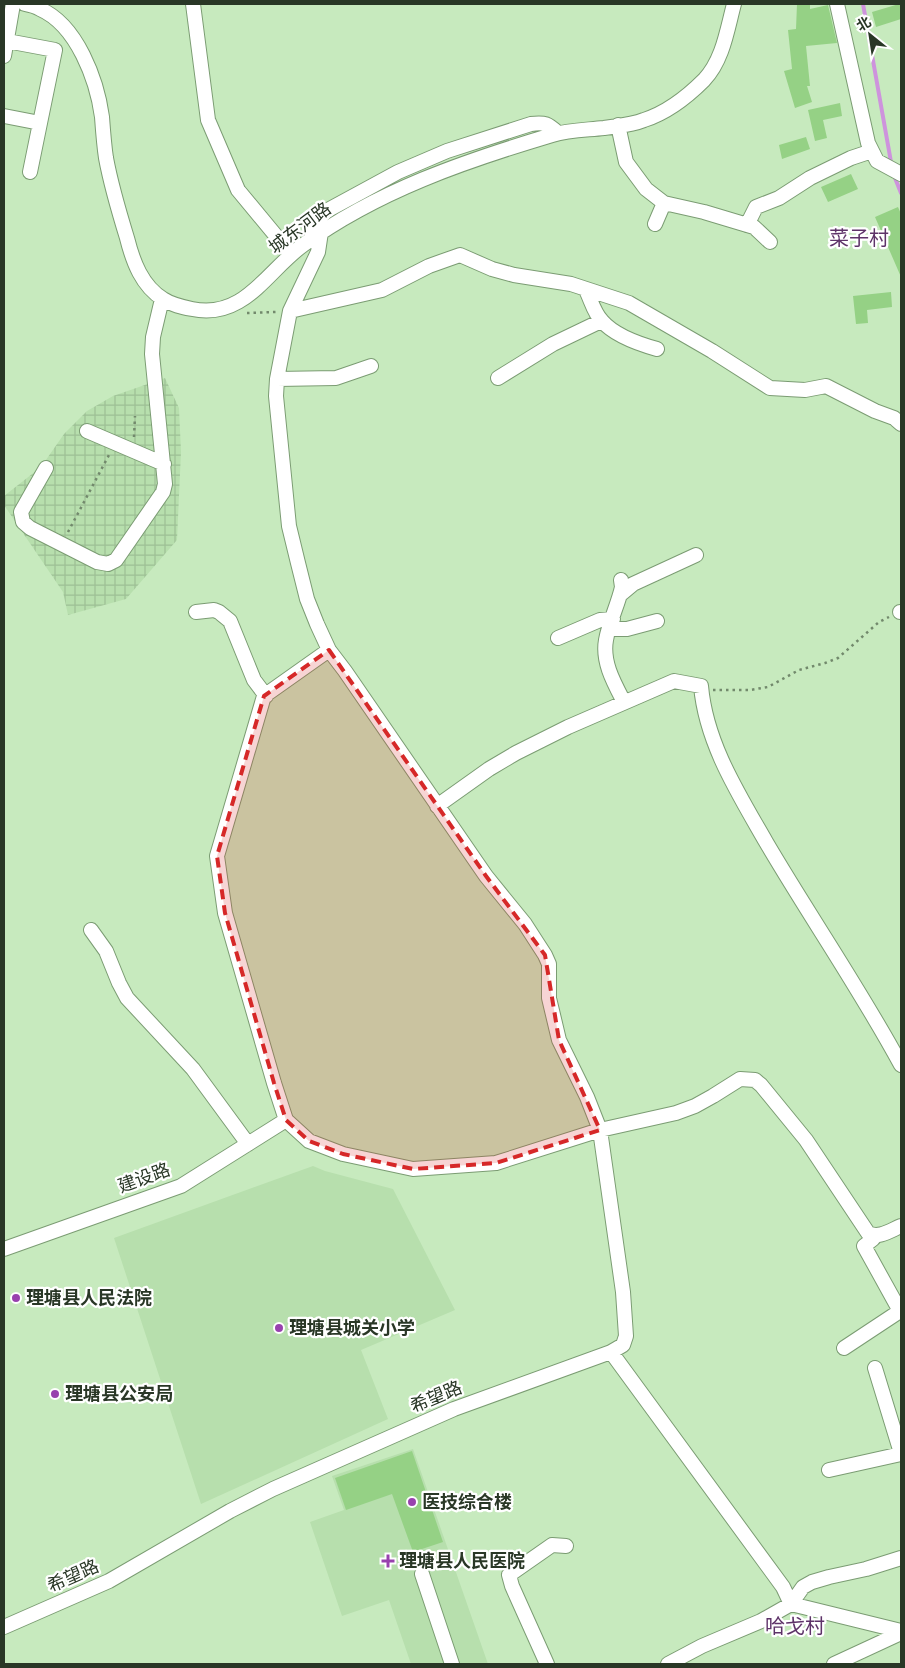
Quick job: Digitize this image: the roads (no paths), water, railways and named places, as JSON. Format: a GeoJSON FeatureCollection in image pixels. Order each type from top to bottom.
{"type":"FeatureCollection","features":[{"type":"Feature","properties":{"kind":"street"},"geometry":{"type":"LineString","coordinates":[[4,56],[13,4]]}},
{"type":"Feature","properties":{"kind":"street","name":"城东河路"},"geometry":{"type":"LineString","coordinates":[[25,4],[41,9],[61,24],[88,65],[98,99],[110,175],[130,248],[139,273],[144,281],[162,299],[177,306],[198,310],[221,310],[234,306],[254,291],[291,254],[315,236],[386,195],[445,171],[558,133],[644,120],[668,108],[705,79],[719,58],[734,4]]}},
{"type":"Feature","properties":{"kind":"street"},"geometry":{"type":"LineString","coordinates":[[194,4],[208,120],[238,190],[291,254]]}},
{"type":"Feature","properties":{"kind":"street"},"geometry":{"type":"LineString","coordinates":[[837,4],[868,143],[877,161],[901,174]]}},
{"type":"Feature","properties":{"kind":"street"},"geometry":{"type":"LineString","coordinates":[[7,41],[55,50],[30,172]]}},
{"type":"Feature","properties":{"kind":"street"},"geometry":{"type":"LineString","coordinates":[[4,116],[40,123]]}},
{"type":"Feature","properties":{"kind":"street"},"geometry":{"type":"LineString","coordinates":[[618,125],[626,162],[646,188],[664,203],[704,212],[754,227],[770,242]]}},
{"type":"Feature","properties":{"kind":"street"},"geometry":{"type":"LineString","coordinates":[[747,225],[756,207],[779,198],[810,178],[851,158],[872,151]]}},
{"type":"Feature","properties":{"kind":"street"},"geometry":{"type":"LineString","coordinates":[[655,224],[664,203]]}},
{"type":"Feature","properties":{"kind":"street"},"geometry":{"type":"LineString","coordinates":[[315,236],[318,252],[290,311],[277,379],[276,396],[289,526],[307,599],[329,650],[486,876],[524,924],[549,964],[549,998],[559,1040],[587,1097],[600,1130],[623,1292],[626,1336],[623,1345],[612,1352],[782,1587],[791,1604],[901,1632]]}},
{"type":"Feature","properties":{"kind":"street"},"geometry":{"type":"LineString","coordinates":[[290,311],[382,290],[428,266],[460,255],[492,269],[514,275],[571,284],[621,299],[653,315],[770,388],[805,390],[826,386],[875,412],[894,418],[901,424]]}},
{"type":"Feature","properties":{"kind":"street"},"geometry":{"type":"LineString","coordinates":[[586,290],[601,321],[623,336],[657,349]]}},
{"type":"Feature","properties":{"kind":"street"},"geometry":{"type":"LineString","coordinates":[[46,468],[21,512],[21,518],[30,528],[97,562],[108,564],[116,560],[162,492],[165,484],[152,354],[153,337],[162,299]]}},
{"type":"Feature","properties":{"kind":"street"},"geometry":{"type":"LineString","coordinates":[[498,378],[553,344],[601,321]]}},
{"type":"Feature","properties":{"kind":"street"},"geometry":{"type":"LineString","coordinates":[[277,379],[336,378],[371,366]]}},
{"type":"Feature","properties":{"kind":"street"},"geometry":{"type":"LineString","coordinates":[[87,431],[164,464]]}},
{"type":"Feature","properties":{"kind":"street"},"geometry":{"type":"LineString","coordinates":[[624,702],[614,684],[606,659],[606,640],[621,587],[633,584],[696,555]]}},
{"type":"Feature","properties":{"kind":"street"},"geometry":{"type":"LineString","coordinates":[[196,612],[214,610],[230,622],[254,680],[266,696]]}},
{"type":"Feature","properties":{"kind":"street"},"geometry":{"type":"LineString","coordinates":[[558,638],[600,620],[628,629],[657,622]]}},
{"type":"Feature","properties":{"kind":"street"},"geometry":{"type":"LineString","coordinates":[[329,650],[264,696],[217,856],[225,913],[286,1120],[308,1141],[326,1148],[343,1154],[413,1169],[496,1163],[600,1130],[676,1113],[695,1106],[740,1079],[755,1080],[806,1140],[865,1230],[872,1236],[880,1235],[901,1226]]}},
{"type":"Feature","properties":{"kind":"street"},"geometry":{"type":"LineString","coordinates":[[437,806],[489,769],[516,753],[624,702],[674,681],[701,686],[707,722],[725,768],[745,806],[883,1032],[901,1065]]}},
{"type":"Feature","properties":{"kind":"street"},"geometry":{"type":"LineString","coordinates":[[91,930],[106,951],[118,983],[128,998],[193,1069],[248,1144]]}},
{"type":"Feature","properties":{"kind":"street","name":"建设路"},"geometry":{"type":"LineString","coordinates":[[4,1249],[181,1186],[286,1120]]}},
{"type":"Feature","properties":{"kind":"street"},"geometry":{"type":"LineString","coordinates":[[844,1348],[900,1311],[864,1246],[873,1239],[872,1236]]}},
{"type":"Feature","properties":{"kind":"street","name":"希望路"},"geometry":{"type":"LineString","coordinates":[[4,1627],[109,1581],[272,1489],[454,1409],[612,1352]]}},
{"type":"Feature","properties":{"kind":"street"},"geometry":{"type":"LineString","coordinates":[[829,1470],[901,1454],[875,1368]]}},
{"type":"Feature","properties":{"kind":"street"},"geometry":{"type":"LineString","coordinates":[[547,1664],[512,1586],[509,1574],[552,1545],[566,1546]]}},
{"type":"Feature","properties":{"kind":"street"},"geometry":{"type":"LineString","coordinates":[[668,1664],[702,1646],[761,1621],[791,1604],[803,1588],[812,1582],[866,1570],[901,1558]]}},
{"type":"Feature","properties":{"kind":"street"},"geometry":{"type":"LineString","coordinates":[[422,1574],[452,1664]]}},
{"type":"Feature","properties":{"kind":"street"},"geometry":{"type":"LineString","coordinates":[[834,1664],[901,1632]]}},
{"type":"Feature","properties":{"kind":"waterway"},"geometry":{"type":"LineString","coordinates":[[863,4],[891,162]]}},
{"type":"Feature","properties":{"kind":"waterway"},"geometry":{"type":"LineString","coordinates":[[895,178],[901,193]]}},
{"type":"Feature","properties":{"kind":"place","name":"理塘县人民法院"},"geometry":{"type":"Point","coordinates":[16,1298]}},
{"type":"Feature","properties":{"kind":"place","name":"理塘县城关小学"},"geometry":{"type":"Point","coordinates":[279,1328]}},
{"type":"Feature","properties":{"kind":"place","name":"理塘县公安局"},"geometry":{"type":"Point","coordinates":[55,1394]}},
{"type":"Feature","properties":{"kind":"place","name":"医技综合楼"},"geometry":{"type":"Point","coordinates":[412,1502]}},
{"type":"Feature","properties":{"kind":"place","name":"理塘县人民医院"},"geometry":{"type":"Point","coordinates":[388,1561]}},
{"type":"Feature","properties":{"kind":"district","name":"菜子村"},"geometry":{"type":"Point","coordinates":[859,238]}},
{"type":"Feature","properties":{"kind":"district","name":"哈戈村"},"geometry":{"type":"Point","coordinates":[795,1626]}}]}
